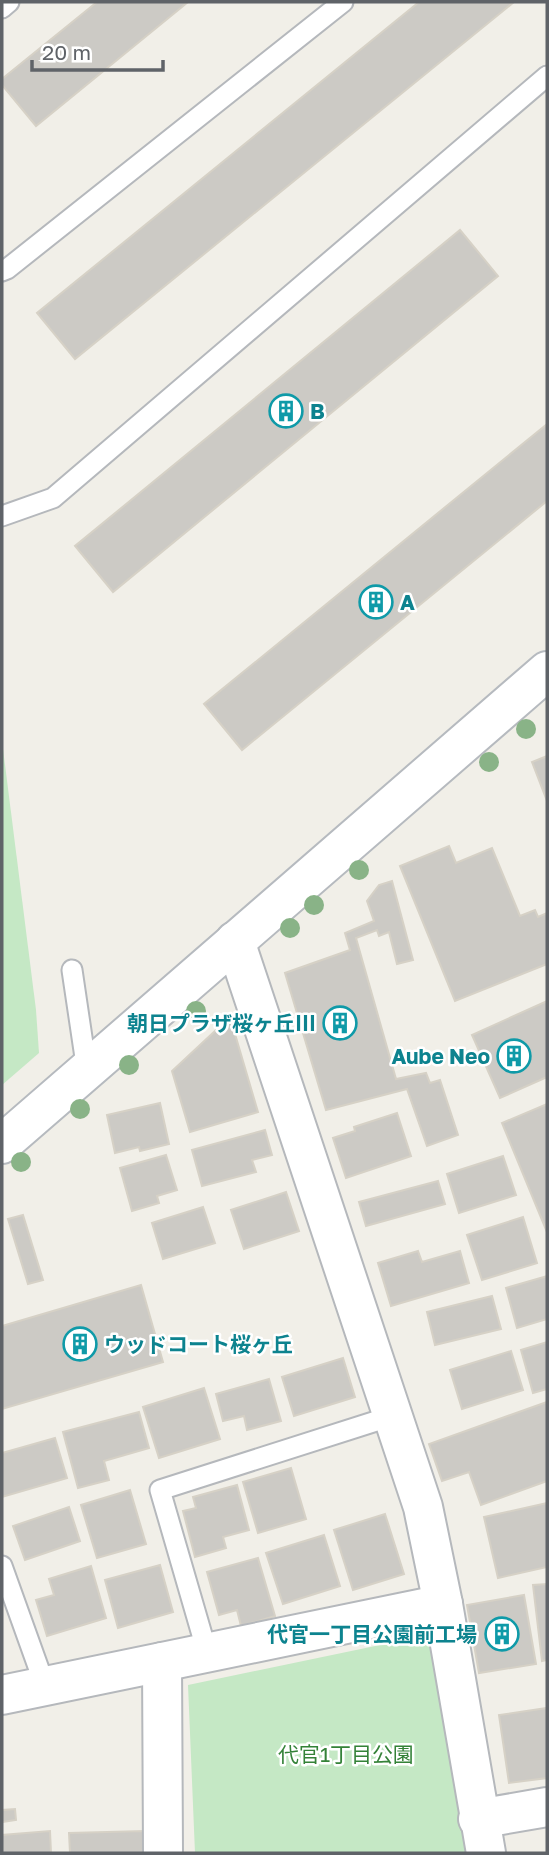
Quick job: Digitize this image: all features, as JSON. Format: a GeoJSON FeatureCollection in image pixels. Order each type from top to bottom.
{"type":"FeatureCollection","features":[{"type":"Feature","properties":{"kind":"street"},"geometry":{"type":"LineString","coordinates":[[2,1144],[547,671]]}},
{"type":"Feature","properties":{"kind":"street"},"geometry":{"type":"LineString","coordinates":[[235,941],[423,1507],[443,1604],[482,1836],[547,1807]]}},
{"type":"Feature","properties":{"kind":"street"},"geometry":{"type":"LineString","coordinates":[[2,1695],[443,1604]]}},
{"type":"Feature","properties":{"kind":"street"},"geometry":{"type":"LineString","coordinates":[[162,1662],[163,1853]]}},
{"type":"Feature","properties":{"kind":"lane"},"geometry":{"type":"LineString","coordinates":[[2,8],[9,2]]}},
{"type":"Feature","properties":{"kind":"lane"},"geometry":{"type":"LineString","coordinates":[[2,271],[7,270],[343,2]]}},
{"type":"Feature","properties":{"kind":"lane"},"geometry":{"type":"LineString","coordinates":[[2,516],[53,498],[547,76]]}},
{"type":"Feature","properties":{"kind":"lane"},"geometry":{"type":"LineString","coordinates":[[72,970],[88,1071]]}},
{"type":"Feature","properties":{"kind":"lane"},"geometry":{"type":"LineString","coordinates":[[206,1653],[160,1490],[392,1416]]}},
{"type":"Feature","properties":{"kind":"lane"},"geometry":{"type":"LineString","coordinates":[[2,1566],[45,1686]]}},
{"type":"Feature","properties":{"kind":"green space"},"geometry":{"type":"Polygon","coordinates":[[[2,741],[39,1053],[2,1085],[2,741]]]}},
{"type":"Feature","properties":{"kind":"green space","name":"代官1丁目公園"},"geometry":{"type":"Polygon","coordinates":[[[428,1635],[467,1853],[195,1853],[188,1685],[428,1635]]]}},
{"type":"Feature","properties":{"kind":"building"},"geometry":{"type":"Polygon","coordinates":[[[97,2],[188,2],[36,126],[2,85],[2,79],[97,2]]]}},
{"type":"Feature","properties":{"kind":"building"},"geometry":{"type":"Polygon","coordinates":[[[419,2],[514,2],[75,359],[37,313],[419,2]]]}},
{"type":"Feature","properties":{"kind":"building","name":"B"},"geometry":{"type":"Polygon","coordinates":[[[460,230],[498,276],[113,592],[75,546],[460,230]]]}},
{"type":"Feature","properties":{"kind":"building","name":"A"},"geometry":{"type":"Polygon","coordinates":[[[547,424],[547,501],[242,750],[204,704],[547,424]]]}},
{"type":"Feature","properties":{"kind":"building"},"geometry":{"type":"Polygon","coordinates":[[[547,756],[547,801],[532,762],[547,756]]]}},
{"type":"Feature","properties":{"kind":"building"},"geometry":{"type":"Polygon","coordinates":[[[449,846],[456,863],[492,848],[520,916],[535,910],[538,917],[547,913],[547,964],[455,1001],[400,866],[449,846]]]}},
{"type":"Feature","properties":{"kind":"building","name":"朝日プラザ桜ヶ丘Ⅲ"},"geometry":{"type":"Polygon","coordinates":[[[392,881],[413,960],[397,964],[389,932],[379,936],[377,930],[356,938],[396,1079],[426,1073],[430,1083],[440,1080],[458,1135],[427,1146],[407,1089],[326,1110],[285,973],[350,950],[345,933],[374,921],[367,901],[379,885],[392,881]]]}},
{"type":"Feature","properties":{"kind":"building","name":"Aube Neo"},"geometry":{"type":"Polygon","coordinates":[[[547,1001],[547,1077],[500,1098],[472,1035],[547,1001]]]}},
{"type":"Feature","properties":{"kind":"building"},"geometry":{"type":"Polygon","coordinates":[[[230,1017],[258,1112],[190,1132],[172,1071],[230,1017]]]}},
{"type":"Feature","properties":{"kind":"building"},"geometry":{"type":"Polygon","coordinates":[[[160,1103],[169,1144],[140,1151],[139,1147],[115,1153],[107,1115],[160,1103]]]}},
{"type":"Feature","properties":{"kind":"building"},"geometry":{"type":"Polygon","coordinates":[[[547,1104],[547,1232],[502,1123],[547,1104]]]}},
{"type":"Feature","properties":{"kind":"building"},"geometry":{"type":"Polygon","coordinates":[[[397,1113],[411,1156],[346,1178],[333,1138],[355,1131],[354,1127],[397,1113]]]}},
{"type":"Feature","properties":{"kind":"building"},"geometry":{"type":"Polygon","coordinates":[[[265,1130],[272,1155],[252,1160],[256,1172],[202,1186],[192,1150],[265,1130]]]}},
{"type":"Feature","properties":{"kind":"building"},"geometry":{"type":"Polygon","coordinates":[[[166,1155],[177,1190],[157,1196],[159,1203],[132,1211],[120,1168],[166,1155]]]}},
{"type":"Feature","properties":{"kind":"building"},"geometry":{"type":"Polygon","coordinates":[[[503,1156],[516,1195],[459,1213],[447,1174],[503,1156]]]}},
{"type":"Feature","properties":{"kind":"building"},"geometry":{"type":"Polygon","coordinates":[[[438,1181],[445,1204],[366,1226],[359,1202],[438,1181]]]}},
{"type":"Feature","properties":{"kind":"building"},"geometry":{"type":"Polygon","coordinates":[[[286,1192],[299,1231],[244,1249],[231,1210],[286,1192]]]}},
{"type":"Feature","properties":{"kind":"building"},"geometry":{"type":"Polygon","coordinates":[[[203,1207],[215,1243],[163,1259],[152,1223],[203,1207]]]}},
{"type":"Feature","properties":{"kind":"building"},"geometry":{"type":"Polygon","coordinates":[[[23,1215],[43,1280],[28,1284],[8,1219],[23,1215]]]}},
{"type":"Feature","properties":{"kind":"building"},"geometry":{"type":"Polygon","coordinates":[[[523,1217],[537,1263],[482,1280],[467,1235],[523,1217]]]}},
{"type":"Feature","properties":{"kind":"building"},"geometry":{"type":"Polygon","coordinates":[[[418,1251],[422,1262],[460,1251],[469,1283],[391,1306],[378,1263],[418,1251]]]}},
{"type":"Feature","properties":{"kind":"building"},"geometry":{"type":"Polygon","coordinates":[[[547,1276],[547,1319],[517,1328],[506,1288],[547,1276]]]}},
{"type":"Feature","properties":{"kind":"building","name":"ウッドコート桜ヶ丘"},"geometry":{"type":"Polygon","coordinates":[[[141,1285],[163,1362],[2,1409],[2,1326],[141,1285]]]}},
{"type":"Feature","properties":{"kind":"building"},"geometry":{"type":"Polygon","coordinates":[[[492,1296],[501,1329],[435,1345],[427,1312],[492,1296]]]}},
{"type":"Feature","properties":{"kind":"building"},"geometry":{"type":"Polygon","coordinates":[[[547,1342],[547,1389],[533,1393],[521,1350],[547,1342]]]}},
{"type":"Feature","properties":{"kind":"building"},"geometry":{"type":"Polygon","coordinates":[[[511,1351],[523,1390],[462,1409],[450,1370],[511,1351]]]}},
{"type":"Feature","properties":{"kind":"building"},"geometry":{"type":"Polygon","coordinates":[[[343,1358],[355,1397],[294,1416],[282,1377],[343,1358]]]}},
{"type":"Feature","properties":{"kind":"building"},"geometry":{"type":"Polygon","coordinates":[[[269,1379],[281,1421],[247,1430],[244,1416],[223,1421],[216,1394],[269,1379]]]}},
{"type":"Feature","properties":{"kind":"building"},"geometry":{"type":"Polygon","coordinates":[[[204,1388],[220,1439],[159,1458],[143,1407],[204,1388]]]}},
{"type":"Feature","properties":{"kind":"building"},"geometry":{"type":"Polygon","coordinates":[[[547,1402],[547,1481],[481,1505],[469,1472],[442,1481],[429,1444],[547,1402]]]}},
{"type":"Feature","properties":{"kind":"building"},"geometry":{"type":"Polygon","coordinates":[[[139,1412],[149,1448],[104,1461],[109,1480],[78,1488],[63,1432],[139,1412]]]}},
{"type":"Feature","properties":{"kind":"building"},"geometry":{"type":"Polygon","coordinates":[[[55,1438],[67,1478],[2,1497],[2,1453],[55,1438]]]}},
{"type":"Feature","properties":{"kind":"building"},"geometry":{"type":"Polygon","coordinates":[[[291,1468],[306,1519],[258,1533],[243,1482],[291,1468]]]}},
{"type":"Feature","properties":{"kind":"building"},"geometry":{"type":"Polygon","coordinates":[[[237,1485],[249,1530],[223,1537],[226,1548],[195,1557],[183,1511],[196,1508],[193,1497],[237,1485]]]}},
{"type":"Feature","properties":{"kind":"building"},"geometry":{"type":"Polygon","coordinates":[[[130,1490],[146,1544],[97,1558],[81,1505],[130,1490]]]}},
{"type":"Feature","properties":{"kind":"building"},"geometry":{"type":"Polygon","coordinates":[[[547,1503],[547,1567],[498,1578],[484,1517],[547,1503]]]}},
{"type":"Feature","properties":{"kind":"building"},"geometry":{"type":"Polygon","coordinates":[[[69,1507],[80,1541],[25,1560],[13,1526],[69,1507]]]}},
{"type":"Feature","properties":{"kind":"building"},"geometry":{"type":"Polygon","coordinates":[[[385,1514],[404,1574],[353,1590],[334,1530],[385,1514]]]}},
{"type":"Feature","properties":{"kind":"building"},"geometry":{"type":"Polygon","coordinates":[[[324,1535],[340,1586],[283,1604],[266,1553],[324,1535]]]}},
{"type":"Feature","properties":{"kind":"building"},"geometry":{"type":"Polygon","coordinates":[[[258,1558],[275,1616],[241,1626],[237,1610],[219,1615],[207,1572],[258,1558]]]}},
{"type":"Feature","properties":{"kind":"building"},"geometry":{"type":"Polygon","coordinates":[[[160,1565],[173,1612],[118,1628],[105,1580],[160,1565]]]}},
{"type":"Feature","properties":{"kind":"building"},"geometry":{"type":"Polygon","coordinates":[[[91,1566],[106,1618],[47,1636],[36,1600],[54,1595],[49,1579],[91,1566]]]}},
{"type":"Feature","properties":{"kind":"building","name":"代官一丁目公園前工場"},"geometry":{"type":"Polygon","coordinates":[[[547,1584],[547,1660],[542,1661],[533,1585],[547,1584]]]}},
{"type":"Feature","properties":{"kind":"building","name":"代官一丁目公園前工場"},"geometry":{"type":"Polygon","coordinates":[[[524,1595],[536,1664],[479,1673],[467,1605],[524,1595]]]}},
{"type":"Feature","properties":{"kind":"building"},"geometry":{"type":"Polygon","coordinates":[[[547,1708],[547,1778],[509,1783],[499,1715],[547,1708]]]}},
{"type":"Feature","properties":{"kind":"building"},"geometry":{"type":"Polygon","coordinates":[[[15,1809],[16,1820],[2,1822],[2,1810],[15,1809]]]}},
{"type":"Feature","properties":{"kind":"building"},"geometry":{"type":"Polygon","coordinates":[[[50,1831],[51,1853],[2,1853],[2,1835],[50,1831]]]}},
{"type":"Feature","properties":{"kind":"building"},"geometry":{"type":"Polygon","coordinates":[[[145,1831],[145,1853],[70,1853],[69,1833],[145,1831]]]}},
{"type":"Feature","properties":{"kind":"place","name":"B"},"geometry":{"type":"Point","coordinates":[286,411]}},
{"type":"Feature","properties":{"kind":"place","name":"A"},"geometry":{"type":"Point","coordinates":[376,602]}},
{"type":"Feature","properties":{"kind":"place","name":"朝日プラザ桜ヶ丘Ⅲ"},"geometry":{"type":"Point","coordinates":[340,1023]}},
{"type":"Feature","properties":{"kind":"place","name":"Aube Neo"},"geometry":{"type":"Point","coordinates":[514,1056]}},
{"type":"Feature","properties":{"kind":"place","name":"ウッドコート桜ヶ丘"},"geometry":{"type":"Point","coordinates":[80,1344]}},
{"type":"Feature","properties":{"kind":"place","name":"代官一丁目公園前工場"},"geometry":{"type":"Point","coordinates":[502,1634]}}]}
